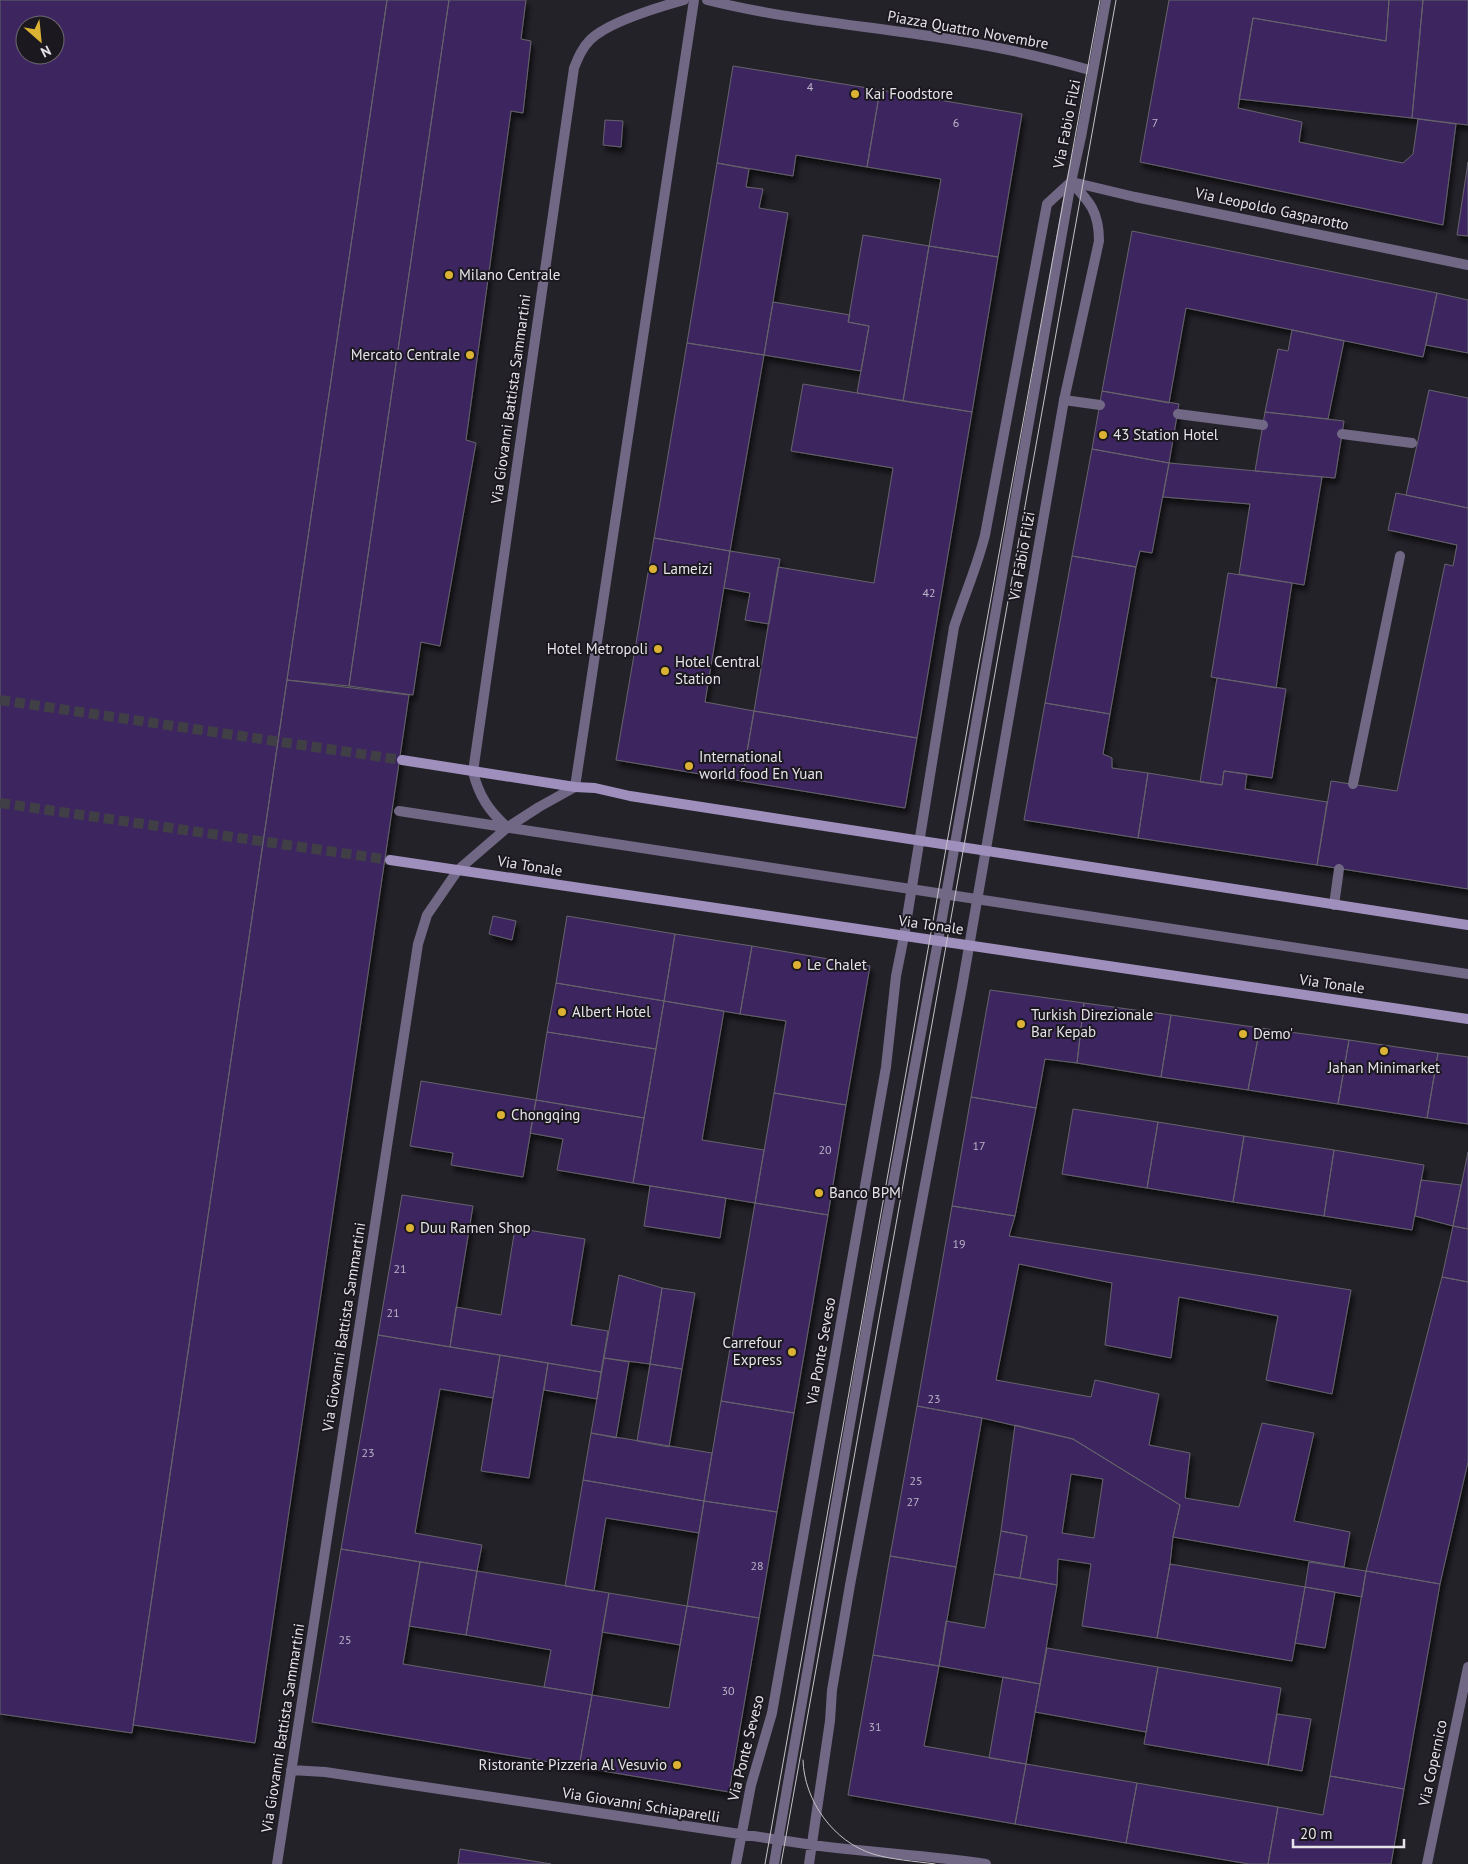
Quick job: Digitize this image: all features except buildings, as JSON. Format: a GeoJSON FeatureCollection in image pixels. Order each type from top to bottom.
{"type":"FeatureCollection","features":[{"type":"Feature","properties":{"kind":"main road"},"geometry":{"type":"LineString","coordinates":[[402,760],[575,787],[595,788],[630,796],[1468,925]]}},
{"type":"Feature","properties":{"kind":"main road","name":"Via Tonale"},"geometry":{"type":"LineString","coordinates":[[390,860],[1468,1019]]}},
{"type":"Feature","properties":{"kind":"street","name":"Via Giovanni Battista Sammartini"},"geometry":{"type":"LineString","coordinates":[[508,827],[493,814],[483,801],[473,772],[574,68],[582,50],[590,40],[602,32],[631,19],[684,0]]}},
{"type":"Feature","properties":{"kind":"street"},"geometry":{"type":"LineString","coordinates":[[575,787],[694,0]]}},
{"type":"Feature","properties":{"kind":"street","name":"Piazza Quattro Novembre"},"geometry":{"type":"LineString","coordinates":[[707,0],[789,17],[938,37],[1034,56],[1093,71]]}},
{"type":"Feature","properties":{"kind":"street"},"geometry":{"type":"LineString","coordinates":[[1093,71],[1106,0]]}},
{"type":"Feature","properties":{"kind":"street","name":"Via Fabio Filzi"},"geometry":{"type":"LineString","coordinates":[[938,941],[1071,182],[1093,71]]}},
{"type":"Feature","properties":{"kind":"street","name":"Via Fabio Filzi"},"geometry":{"type":"LineString","coordinates":[[969,945],[1064,400],[1099,241],[1099,228],[1095,212],[1089,202],[1071,182]]}},
{"type":"Feature","properties":{"kind":"street","name":"Via Fabio Filzi"},"geometry":{"type":"LineString","coordinates":[[919,841],[954,627],[976,567],[985,535],[1047,204],[1071,182]]}},
{"type":"Feature","properties":{"kind":"street","name":"Via Leopoldo Gasparotto"},"geometry":{"type":"LineString","coordinates":[[1071,182],[1468,265]]}},
{"type":"Feature","properties":{"kind":"street"},"geometry":{"type":"LineString","coordinates":[[1064,400],[1100,405]]}},
{"type":"Feature","properties":{"kind":"street"},"geometry":{"type":"LineString","coordinates":[[1178,414],[1263,425]]}},
{"type":"Feature","properties":{"kind":"street"},"geometry":{"type":"LineString","coordinates":[[1342,434],[1412,443]]}},
{"type":"Feature","properties":{"kind":"street"},"geometry":{"type":"LineString","coordinates":[[1353,784],[1400,556]]}},
{"type":"Feature","properties":{"kind":"street","name":"Via Giovanni Battista Sammartini"},"geometry":{"type":"LineString","coordinates":[[277,1864],[418,944],[427,915],[458,870],[481,848],[508,827],[575,787]]}},
{"type":"Feature","properties":{"kind":"street","name":"Via Tonale"},"geometry":{"type":"LineString","coordinates":[[399,811],[1468,974]]}},
{"type":"Feature","properties":{"kind":"street","name":"Via Ponte Seveso"},"geometry":{"type":"LineString","coordinates":[[736,1864],[751,1785],[772,1713],[886,1067],[896,976],[919,841]]}},
{"type":"Feature","properties":{"kind":"street"},"geometry":{"type":"LineString","coordinates":[[1334,905],[1339,869]]}},
{"type":"Feature","properties":{"kind":"street"},"geometry":{"type":"LineString","coordinates":[[774,1864],[868,1319],[938,941]]}},
{"type":"Feature","properties":{"kind":"street"},"geometry":{"type":"LineString","coordinates":[[809,1864],[830,1721],[832,1690],[850,1585],[969,945]]}},
{"type":"Feature","properties":{"kind":"street","name":"Via Copernico"},"geometry":{"type":"LineString","coordinates":[[1427,1864],[1468,1667]]}},
{"type":"Feature","properties":{"kind":"street","name":"Via Giovanni Schiaparelli"},"geometry":{"type":"LineString","coordinates":[[291,1770],[325,1772],[779,1841],[986,1864]]}},
{"type":"Feature","properties":{"kind":"tunnel"},"geometry":{"type":"LineString","coordinates":[[0,700],[402,760]]}},
{"type":"Feature","properties":{"kind":"tunnel"},"geometry":{"type":"LineString","coordinates":[[0,803],[390,860]]}},
{"type":"Feature","properties":{"kind":"tram line"},"geometry":{"type":"LineString","coordinates":[[765,1864],[976,680],[1100,0]]}},
{"type":"Feature","properties":{"kind":"tram line"},"geometry":{"type":"LineString","coordinates":[[781,1864],[1116,0]]}},
{"type":"Feature","properties":{"kind":"tram line"},"geometry":{"type":"LineString","coordinates":[[803,1760],[805,1775],[815,1805],[834,1830],[846,1840],[873,1854],[935,1864]]}},
{"type":"Feature","properties":{"kind":"place","name":"Kai Foodstore"},"geometry":{"type":"Point","coordinates":[855,94]}},
{"type":"Feature","properties":{"kind":"place","name":"Milano Centrale"},"geometry":{"type":"Point","coordinates":[449,275]}},
{"type":"Feature","properties":{"kind":"place","name":"Mercato Centrale"},"geometry":{"type":"Point","coordinates":[470,355]}},
{"type":"Feature","properties":{"kind":"place","name":"43 Station Hotel"},"geometry":{"type":"Point","coordinates":[1103,435]}},
{"type":"Feature","properties":{"kind":"place","name":"Lameizi"},"geometry":{"type":"Point","coordinates":[653,569]}},
{"type":"Feature","properties":{"kind":"place","name":"Hotel Metropoli"},"geometry":{"type":"Point","coordinates":[658,649]}},
{"type":"Feature","properties":{"kind":"place","name":"Hotel Central Station"},"geometry":{"type":"Point","coordinates":[665,671]}},
{"type":"Feature","properties":{"kind":"place","name":"International world food En Yuan"},"geometry":{"type":"Point","coordinates":[689,766]}},
{"type":"Feature","properties":{"kind":"place","name":"Le Chalet"},"geometry":{"type":"Point","coordinates":[797,965]}},
{"type":"Feature","properties":{"kind":"place","name":"Albert Hotel"},"geometry":{"type":"Point","coordinates":[562,1012]}},
{"type":"Feature","properties":{"kind":"place","name":"Turkish Direzionale Bar Kepab"},"geometry":{"type":"Point","coordinates":[1021,1024]}},
{"type":"Feature","properties":{"kind":"place","name":"Demo'"},"geometry":{"type":"Point","coordinates":[1243,1034]}},
{"type":"Feature","properties":{"kind":"place","name":"Jahan Minimarket"},"geometry":{"type":"Point","coordinates":[1384,1051]}},
{"type":"Feature","properties":{"kind":"place","name":"Chongqing"},"geometry":{"type":"Point","coordinates":[501,1115]}},
{"type":"Feature","properties":{"kind":"place","name":"Banco BPM"},"geometry":{"type":"Point","coordinates":[819,1193]}},
{"type":"Feature","properties":{"kind":"place","name":"Duu Ramen Shop"},"geometry":{"type":"Point","coordinates":[410,1228]}},
{"type":"Feature","properties":{"kind":"place","name":"Carrefour Express"},"geometry":{"type":"Point","coordinates":[792,1352]}},
{"type":"Feature","properties":{"kind":"place","name":"Ristorante Pizzeria Al Vesuvio"},"geometry":{"type":"Point","coordinates":[677,1765]}}]}
